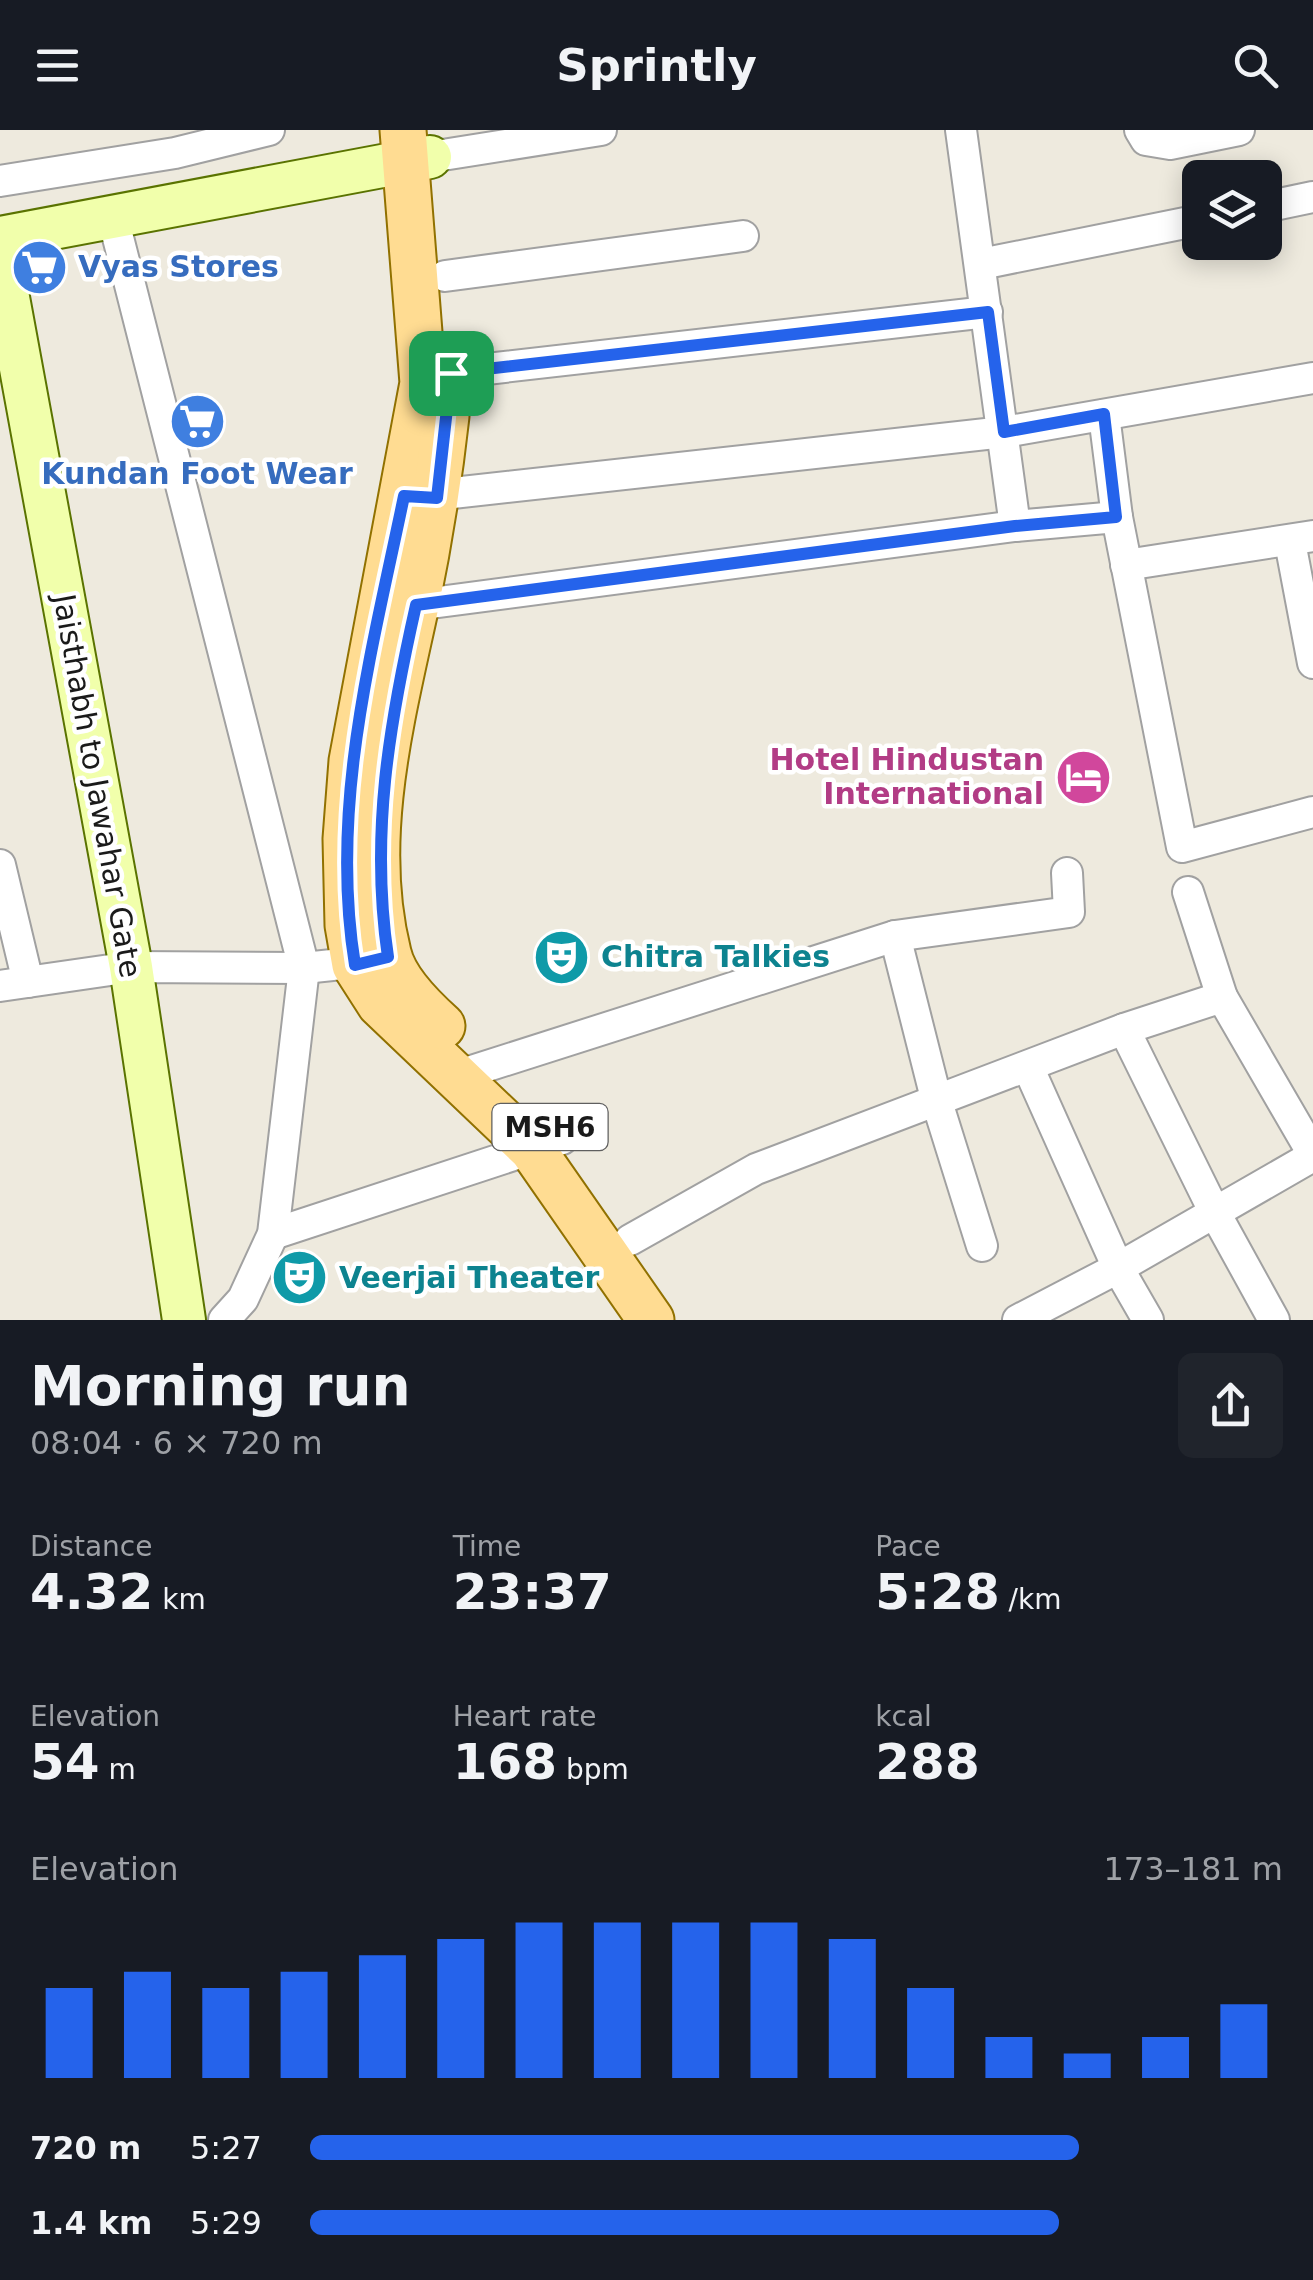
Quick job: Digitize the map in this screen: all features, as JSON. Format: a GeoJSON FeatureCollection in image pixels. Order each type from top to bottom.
{"type":"FeatureCollection","features":[{"type":"Feature","properties":{"kind":"main road","name":"MSH6"},"geometry":{"type":"LineString","coordinates":[[417,144],[445,276],[451,373],[352,761],[346,839],[348,925],[371,961],[434,1019],[471,1071],[547,1144],[630,1240],[684,1320]]}},
{"type":"Feature","properties":{"kind":"main road","name":"MSH6"},"geometry":{"type":"LineString","coordinates":[[371,961],[379,820],[392,714],[416,605],[423,382],[417,144]]}},
{"type":"Feature","properties":{"kind":"main road","name":"MSH6"},"geometry":{"type":"LineString","coordinates":[[547,1144],[651,1320]]}},
{"type":"Feature","properties":{"kind":"street"},"geometry":{"type":"LineString","coordinates":[[0,181],[173,141],[270,130]]}},
{"type":"Feature","properties":{"kind":"street"},"geometry":{"type":"LineString","coordinates":[[0,238],[417,144],[601,130]]}},
{"type":"Feature","properties":{"kind":"street"},"geometry":{"type":"LineString","coordinates":[[1140,130],[1146,140],[1157,144],[1239,130]]}},
{"type":"Feature","properties":{"kind":"street"},"geometry":{"type":"LineString","coordinates":[[964,131],[1015,526]]}},
{"type":"Feature","properties":{"kind":"street"},"geometry":{"type":"LineString","coordinates":[[1282,203],[1313,197]]}},
{"type":"Feature","properties":{"kind":"street"},"geometry":{"type":"LineString","coordinates":[[112,214],[304,968],[273,1234],[243,1300],[224,1320]]}},
{"type":"Feature","properties":{"kind":"street"},"geometry":{"type":"LineString","coordinates":[[981,264],[1182,224]]}},
{"type":"Feature","properties":{"kind":"street"},"geometry":{"type":"LineString","coordinates":[[445,276],[743,236]]}},
{"type":"Feature","properties":{"kind":"street","name":"Jaisthabh to Jawahar Gate"},"geometry":{"type":"LineString","coordinates":[[0,254],[131,967],[184,1320]]}},
{"type":"Feature","properties":{"kind":"street"},"geometry":{"type":"LineString","coordinates":[[451,373],[988,312]]}},
{"type":"Feature","properties":{"kind":"street"},"geometry":{"type":"LineString","coordinates":[[421,497],[1004,432],[1313,378]]}},
{"type":"Feature","properties":{"kind":"street"},"geometry":{"type":"LineString","coordinates":[[1104,414],[1116,517],[1182,848],[1313,812]]}},
{"type":"Feature","properties":{"kind":"street"},"geometry":{"type":"LineString","coordinates":[[416,605],[1015,526],[1116,517]]}},
{"type":"Feature","properties":{"kind":"street"},"geometry":{"type":"LineString","coordinates":[[1126,565],[1302,539],[1313,663]]}},
{"type":"Feature","properties":{"kind":"street"},"geometry":{"type":"LineString","coordinates":[[0,865],[14,984],[131,967],[304,968],[371,961]]}},
{"type":"Feature","properties":{"kind":"street"},"geometry":{"type":"LineString","coordinates":[[471,1071],[895,936],[1069,912],[1067,873]]}},
{"type":"Feature","properties":{"kind":"street"},"geometry":{"type":"LineString","coordinates":[[1018,1320],[1118,1268],[1313,1155],[1222,998],[1188,892]]}},
{"type":"Feature","properties":{"kind":"street"},"geometry":{"type":"LineString","coordinates":[[895,936],[937,1102],[982,1246]]}},
{"type":"Feature","properties":{"kind":"street"},"geometry":{"type":"LineString","coordinates":[[630,1240],[756,1169],[1124,1029],[1222,998]]}},
{"type":"Feature","properties":{"kind":"street"},"geometry":{"type":"LineString","coordinates":[[1124,1029],[1214,1213],[1274,1320]]}},
{"type":"Feature","properties":{"kind":"street"},"geometry":{"type":"LineString","coordinates":[[1028,1066],[1118,1268],[1148,1320]]}},
{"type":"Feature","properties":{"kind":"street"},"geometry":{"type":"LineString","coordinates":[[273,1234],[547,1144]]}},
{"type":"Feature","properties":{"kind":"place","name":"Vyas Stores"},"geometry":{"type":"Point","coordinates":[39,267]}},
{"type":"Feature","properties":{"kind":"place","name":"Kundan Foot Wear"},"geometry":{"type":"Point","coordinates":[197,421]}},
{"type":"Feature","properties":{"kind":"place","name":"Hotel Hindustan International"},"geometry":{"type":"Point","coordinates":[1083,777]}},
{"type":"Feature","properties":{"kind":"place","name":"Chitra Talkies"},"geometry":{"type":"Point","coordinates":[562,957]}},
{"type":"Feature","properties":{"kind":"place","name":"Veerjai Theater"},"geometry":{"type":"Point","coordinates":[300,1278]}},
{"type":"Feature","properties":{"kind":"route"},"geometry":{"type":"LineString","coordinates":[[988,312],[1004,432],[1104,414],[1116,517],[1015,526],[416,605],[392,714],[379,820],[378,866],[388,957],[355,965],[348,925],[346,839],[360,710],[404,496],[437,498],[451,373],[988,312]]}}]}
